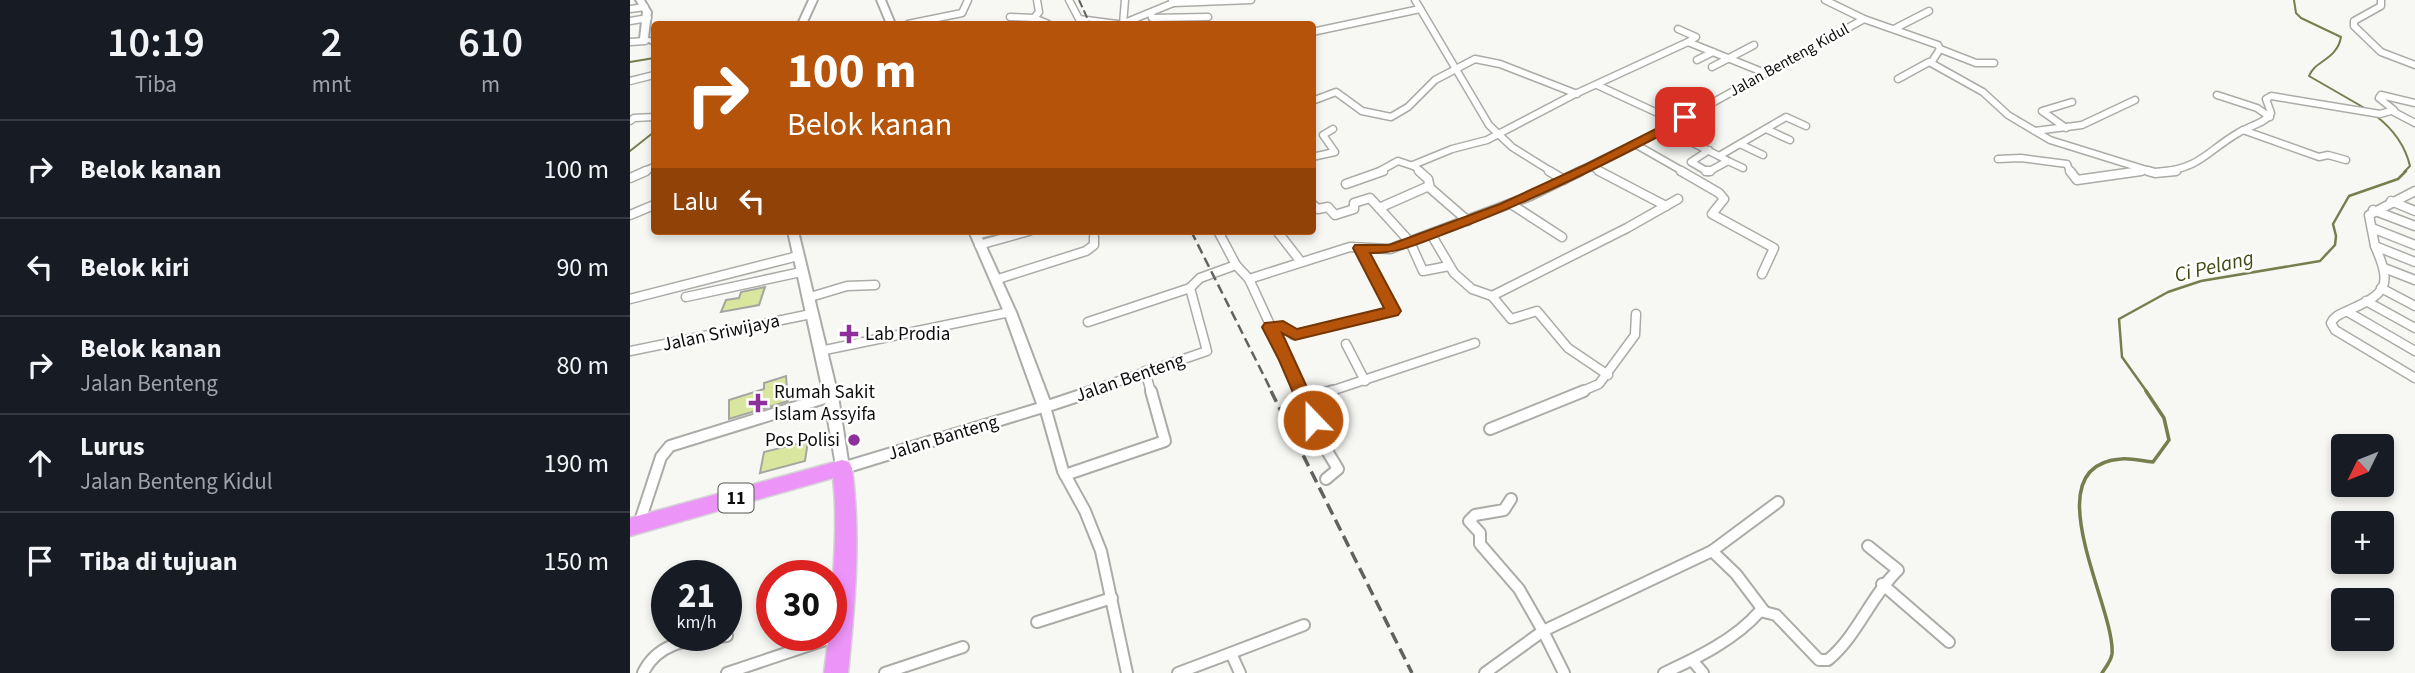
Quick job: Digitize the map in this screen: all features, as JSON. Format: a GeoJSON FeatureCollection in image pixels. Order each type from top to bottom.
{"type":"FeatureCollection","features":[{"type":"Feature","properties":{"kind":"highway","name":"11"},"geometry":{"type":"LineString","coordinates":[[634,526],[842,468]]}},
{"type":"Feature","properties":{"kind":"highway"},"geometry":{"type":"LineString","coordinates":[[842,468],[845,487],[844,560]]}},
{"type":"Feature","properties":{"kind":"highway"},"geometry":{"type":"LineString","coordinates":[[836,673],[838,651]]}},
{"type":"Feature","properties":{"kind":"main road"},"geometry":{"type":"LineString","coordinates":[[803,21],[812,3],[819,0]]}},
{"type":"Feature","properties":{"kind":"main road"},"geometry":{"type":"LineString","coordinates":[[881,0],[890,21]]}},
{"type":"Feature","properties":{"kind":"main road"},"geometry":{"type":"LineString","coordinates":[[642,4],[648,18],[643,37],[645,41],[651,42]]}},
{"type":"Feature","properties":{"kind":"main road"},"geometry":{"type":"LineString","coordinates":[[794,235],[831,396],[842,468]]}},
{"type":"Feature","properties":{"kind":"main road"},"geometry":{"type":"LineString","coordinates":[[976,237],[1010,312],[1045,407]]}},
{"type":"Feature","properties":{"kind":"main road","name":"Jalan Banteng"},"geometry":{"type":"LineString","coordinates":[[842,468],[1045,407]]}},
{"type":"Feature","properties":{"kind":"street"},"geometry":{"type":"LineString","coordinates":[[923,21],[962,13],[968,0]]}},
{"type":"Feature","properties":{"kind":"street"},"geometry":{"type":"LineString","coordinates":[[1034,18],[1039,9],[1037,0]]}},
{"type":"Feature","properties":{"kind":"street"},"geometry":{"type":"LineString","coordinates":[[1069,0],[1078,21]]}},
{"type":"Feature","properties":{"kind":"street"},"geometry":{"type":"LineString","coordinates":[[1122,21],[1125,0]]}},
{"type":"Feature","properties":{"kind":"street"},"geometry":{"type":"LineString","coordinates":[[1129,21],[1172,1],[1251,0]]}},
{"type":"Feature","properties":{"kind":"street"},"geometry":{"type":"LineString","coordinates":[[1415,0],[1489,125],[1529,159],[1564,180]]}},
{"type":"Feature","properties":{"kind":"street","name":"Jalan Benteng Kidul"},"geometry":{"type":"LineString","coordinates":[[1825,0],[1864,19]]}},
{"type":"Feature","properties":{"kind":"street"},"geometry":{"type":"LineString","coordinates":[[2381,0],[2381,6],[2354,21],[2354,26],[2381,52],[2415,65]]}},
{"type":"Feature","properties":{"kind":"street"},"geometry":{"type":"LineString","coordinates":[[630,9],[642,4]]}},
{"type":"Feature","properties":{"kind":"street"},"geometry":{"type":"LineString","coordinates":[[1316,31],[1420,9]]}},
{"type":"Feature","properties":{"kind":"street"},"geometry":{"type":"LineString","coordinates":[[1894,29],[1929,11]]}},
{"type":"Feature","properties":{"kind":"street"},"geometry":{"type":"LineString","coordinates":[[1151,13],[1150,18],[1208,17]]}},
{"type":"Feature","properties":{"kind":"street"},"geometry":{"type":"LineString","coordinates":[[1010,17],[1041,21]]}},
{"type":"Feature","properties":{"kind":"street"},"geometry":{"type":"LineString","coordinates":[[630,21],[648,18]]}},
{"type":"Feature","properties":{"kind":"street"},"geometry":{"type":"LineString","coordinates":[[1864,19],[1933,43],[1940,50],[1976,64],[1994,63]]}},
{"type":"Feature","properties":{"kind":"street","name":"Jalan Benteng Kidul"},"geometry":{"type":"LineString","coordinates":[[1564,180],[1665,129],[1864,19]]}},
{"type":"Feature","properties":{"kind":"street"},"geometry":{"type":"LineString","coordinates":[[1413,166],[1498,135],[1696,37],[1678,29]]}},
{"type":"Feature","properties":{"kind":"street"},"geometry":{"type":"LineString","coordinates":[[630,42],[645,41]]}},
{"type":"Feature","properties":{"kind":"street"},"geometry":{"type":"LineString","coordinates":[[1688,43],[1765,73]]}},
{"type":"Feature","properties":{"kind":"street"},"geometry":{"type":"LineString","coordinates":[[1712,67],[1754,45]]}},
{"type":"Feature","properties":{"kind":"street"},"geometry":{"type":"LineString","coordinates":[[1898,79],[1929,62],[1940,50]]}},
{"type":"Feature","properties":{"kind":"street"},"geometry":{"type":"LineString","coordinates":[[1697,60],[1713,52]]}},
{"type":"Feature","properties":{"kind":"street"},"geometry":{"type":"LineString","coordinates":[[1316,100],[1336,92],[1362,111],[1391,117],[1408,107],[1435,80],[1477,59],[1515,69],[1577,94]]}},
{"type":"Feature","properties":{"kind":"street"},"geometry":{"type":"LineString","coordinates":[[1929,62],[1983,92],[2008,115],[2054,142],[2143,170],[2165,173],[2205,159],[2243,130],[2270,117]]}},
{"type":"Feature","properties":{"kind":"street"},"geometry":{"type":"LineString","coordinates":[[630,81],[651,76]]}},
{"type":"Feature","properties":{"kind":"street"},"geometry":{"type":"LineString","coordinates":[[1597,85],[1677,122]]}},
{"type":"Feature","properties":{"kind":"street"},"geometry":{"type":"LineString","coordinates":[[2217,95],[2250,105],[2270,117]]}},
{"type":"Feature","properties":{"kind":"street"},"geometry":{"type":"LineString","coordinates":[[2270,117],[2266,99],[2276,95],[2373,113],[2394,112]]}},
{"type":"Feature","properties":{"kind":"street"},"geometry":{"type":"LineString","coordinates":[[2415,103],[2388,95],[2379,96],[2394,112],[2415,123]]}},
{"type":"Feature","properties":{"kind":"street"},"geometry":{"type":"LineString","coordinates":[[2035,131],[2067,129],[2135,100]]}},
{"type":"Feature","properties":{"kind":"street"},"geometry":{"type":"LineString","coordinates":[[2067,129],[2042,111],[2071,102]]}},
{"type":"Feature","properties":{"kind":"street"},"geometry":{"type":"LineString","coordinates":[[630,121],[634,118],[651,117]]}},
{"type":"Feature","properties":{"kind":"street"},"geometry":{"type":"LineString","coordinates":[[1719,156],[1786,117],[1806,126]]}},
{"type":"Feature","properties":{"kind":"street"},"geometry":{"type":"LineString","coordinates":[[1316,156],[1335,152],[1323,135],[1333,129]]}},
{"type":"Feature","properties":{"kind":"street"},"geometry":{"type":"LineString","coordinates":[[1665,129],[1743,168]]}},
{"type":"Feature","properties":{"kind":"street"},"geometry":{"type":"LineString","coordinates":[[1766,129],[1790,140]]}},
{"type":"Feature","properties":{"kind":"street"},"geometry":{"type":"LineString","coordinates":[[2243,130],[2319,157],[2328,155],[2346,160]]}},
{"type":"Feature","properties":{"kind":"street"},"geometry":{"type":"LineString","coordinates":[[1635,144],[1719,193],[1724,203],[1712,214],[1774,248],[1762,274]]}},
{"type":"Feature","properties":{"kind":"street"},"geometry":{"type":"LineString","coordinates":[[1740,144],[1763,155]]}},
{"type":"Feature","properties":{"kind":"street"},"geometry":{"type":"LineString","coordinates":[[2078,149],[2069,158],[2068,164],[2072,177],[2077,180],[2143,170]]}},
{"type":"Feature","properties":{"kind":"street"},"geometry":{"type":"LineString","coordinates":[[1709,150],[1691,162],[1709,172],[1728,161]]}},
{"type":"Feature","properties":{"kind":"street"},"geometry":{"type":"LineString","coordinates":[[1998,159],[2032,159],[2068,164]]}},
{"type":"Feature","properties":{"kind":"street"},"geometry":{"type":"LineString","coordinates":[[1346,184],[1385,170],[1388,165],[1396,162],[1413,166],[1428,179],[1429,186],[1468,221]]}},
{"type":"Feature","properties":{"kind":"street"},"geometry":{"type":"LineString","coordinates":[[1592,167],[1666,206]]}},
{"type":"Feature","properties":{"kind":"street"},"geometry":{"type":"LineString","coordinates":[[630,178],[651,168]]}},
{"type":"Feature","properties":{"kind":"street"},"geometry":{"type":"LineString","coordinates":[[1249,279],[1350,247],[1386,250],[1468,221],[1564,180]]}},
{"type":"Feature","properties":{"kind":"street"},"geometry":{"type":"LineString","coordinates":[[1379,208],[1429,186]]}},
{"type":"Feature","properties":{"kind":"street"},"geometry":{"type":"LineString","coordinates":[[2415,191],[2372,210],[2369,215],[2375,246],[2384,268],[2385,282],[2366,301],[2334,317],[2331,323],[2335,330],[2415,378]]}},
{"type":"Feature","properties":{"kind":"street"},"geometry":{"type":"LineString","coordinates":[[1316,207],[1328,207],[1335,215],[1355,208],[1354,203],[1368,198],[1410,242],[1424,272],[1449,266]]}},
{"type":"Feature","properties":{"kind":"street"},"geometry":{"type":"LineString","coordinates":[[1492,296],[1678,200]]}},
{"type":"Feature","properties":{"kind":"street"},"geometry":{"type":"LineString","coordinates":[[2391,201],[2415,211]]}},
{"type":"Feature","properties":{"kind":"street"},"geometry":{"type":"LineString","coordinates":[[1511,204],[1562,237]]}},
{"type":"Feature","properties":{"kind":"street"},"geometry":{"type":"LineString","coordinates":[[630,215],[651,206]]}},
{"type":"Feature","properties":{"kind":"street"},"geometry":{"type":"LineString","coordinates":[[2372,210],[2415,226]]}},
{"type":"Feature","properties":{"kind":"street"},"geometry":{"type":"LineString","coordinates":[[2372,228],[2415,245]]}},
{"type":"Feature","properties":{"kind":"street"},"geometry":{"type":"LineString","coordinates":[[1431,234],[1449,266],[1472,289],[1492,296],[1511,319],[1537,311],[1568,348],[1608,375]]}},
{"type":"Feature","properties":{"kind":"street"},"geometry":{"type":"LineString","coordinates":[[976,237],[994,235]]}},
{"type":"Feature","properties":{"kind":"street"},"geometry":{"type":"LineString","coordinates":[[1220,235],[1236,265],[1249,279],[1321,440],[1338,469],[1326,479]]}},
{"type":"Feature","properties":{"kind":"street"},"geometry":{"type":"LineString","coordinates":[[1280,235],[1301,262]]}},
{"type":"Feature","properties":{"kind":"street"},"geometry":{"type":"LineString","coordinates":[[995,280],[1086,251],[1094,246],[1094,237]]}},
{"type":"Feature","properties":{"kind":"street"},"geometry":{"type":"LineString","coordinates":[[2375,246],[2415,262]]}},
{"type":"Feature","properties":{"kind":"street"},"geometry":{"type":"LineString","coordinates":[[1270,327],[1283,326],[1295,335],[1393,311],[1360,248]]}},
{"type":"Feature","properties":{"kind":"street"},"geometry":{"type":"LineString","coordinates":[[630,299],[798,256]]}},
{"type":"Feature","properties":{"kind":"street"},"geometry":{"type":"LineString","coordinates":[[1088,321],[1190,288],[1200,278],[1236,265]]}},
{"type":"Feature","properties":{"kind":"street"},"geometry":{"type":"LineString","coordinates":[[2384,268],[2415,280]]}},
{"type":"Feature","properties":{"kind":"street"},"geometry":{"type":"LineString","coordinates":[[686,297],[801,272]]}},
{"type":"Feature","properties":{"kind":"street"},"geometry":{"type":"LineString","coordinates":[[807,298],[847,286],[875,285]]}},
{"type":"Feature","properties":{"kind":"street","name":"Jalan Benteng"},"geometry":{"type":"LineString","coordinates":[[1045,407],[1207,351],[1190,288]]}},
{"type":"Feature","properties":{"kind":"street"},"geometry":{"type":"LineString","coordinates":[[2381,288],[2415,306]]}},
{"type":"Feature","properties":{"kind":"street"},"geometry":{"type":"LineString","coordinates":[[2366,301],[2415,328]]}},
{"type":"Feature","properties":{"kind":"street"},"geometry":{"type":"LineString","coordinates":[[820,351],[1010,312]]}},
{"type":"Feature","properties":{"kind":"street"},"geometry":{"type":"LineString","coordinates":[[2348,312],[2415,351]]}},
{"type":"Feature","properties":{"kind":"street"},"geometry":{"type":"LineString","coordinates":[[1490,429],[1599,384],[1635,335],[1636,313]]}},
{"type":"Feature","properties":{"kind":"street","name":"Jalan Sriwijaya"},"geometry":{"type":"LineString","coordinates":[[630,351],[811,314]]}},
{"type":"Feature","properties":{"kind":"street"},"geometry":{"type":"LineString","coordinates":[[1305,400],[1475,343]]}},
{"type":"Feature","properties":{"kind":"street"},"geometry":{"type":"LineString","coordinates":[[1346,344],[1365,381]]}},
{"type":"Feature","properties":{"kind":"street"},"geometry":{"type":"LineString","coordinates":[[1065,475],[1165,441],[1145,371]]}},
{"type":"Feature","properties":{"kind":"street"},"geometry":{"type":"LineString","coordinates":[[634,526],[661,457],[670,446],[831,396]]}},
{"type":"Feature","properties":{"kind":"street"},"geometry":{"type":"LineString","coordinates":[[1045,407],[1065,475],[1095,533],[1127,673]]}},
{"type":"Feature","properties":{"kind":"street"},"geometry":{"type":"LineString","coordinates":[[1511,499],[1504,510],[1475,516],[1469,521],[1480,533],[1480,544],[1519,589],[1564,673]]}},
{"type":"Feature","properties":{"kind":"street"},"geometry":{"type":"LineString","coordinates":[[1485,673],[1543,631],[1712,551],[1778,502]]}},
{"type":"Feature","properties":{"kind":"street"},"geometry":{"type":"LineString","coordinates":[[1712,551],[1736,574],[1764,611],[1776,615],[1816,657],[1825,661],[1853,637],[1882,584],[1898,570],[1868,546]]}},
{"type":"Feature","properties":{"kind":"street"},"geometry":{"type":"LineString","coordinates":[[1882,584],[1949,642]]}},
{"type":"Feature","properties":{"kind":"street"},"geometry":{"type":"LineString","coordinates":[[1037,622],[1112,598]]}},
{"type":"Feature","properties":{"kind":"street"},"geometry":{"type":"LineString","coordinates":[[1664,673],[1692,660],[1764,611]]}},
{"type":"Feature","properties":{"kind":"street"},"geometry":{"type":"LineString","coordinates":[[1178,673],[1304,625]]}},
{"type":"Feature","properties":{"kind":"street"},"geometry":{"type":"LineString","coordinates":[[885,673],[963,647]]}},
{"type":"Feature","properties":{"kind":"street"},"geometry":{"type":"LineString","coordinates":[[643,673],[649,657],[657,651]]}},
{"type":"Feature","properties":{"kind":"street"},"geometry":{"type":"LineString","coordinates":[[727,673],[792,651]]}},
{"type":"Feature","properties":{"kind":"street"},"geometry":{"type":"LineString","coordinates":[[1231,653],[1240,673]]}},
{"type":"Feature","properties":{"kind":"street"},"geometry":{"type":"LineString","coordinates":[[1692,660],[1703,673]]}},
{"type":"Feature","properties":{"kind":"building"},"geometry":{"type":"Polygon","coordinates":[[[765,287],[759,305],[721,312],[726,300],[739,298],[741,292],[765,287]]]}},
{"type":"Feature","properties":{"kind":"building","name":"Rumah Sakit Islam Assyifa"},"geometry":{"type":"Polygon","coordinates":[[[786,376],[788,401],[729,419],[729,400],[764,389],[764,383],[786,376]]]}},
{"type":"Feature","properties":{"kind":"building"},"geometry":{"type":"Polygon","coordinates":[[[808,441],[805,461],[760,473],[764,452],[808,441]]]}},
{"type":"Feature","properties":{"kind":"waterway","name":"Ci Pelang"},"geometry":{"type":"LineString","coordinates":[[2294,0],[2296,13],[2301,18],[2341,37],[2335,51],[2309,76],[2368,110]]}},
{"type":"Feature","properties":{"kind":"waterway"},"geometry":{"type":"LineString","coordinates":[[630,62],[651,58]]}},
{"type":"Feature","properties":{"kind":"waterway","name":"Ci Pelang"},"geometry":{"type":"LineString","coordinates":[[2376,116],[2402,144],[2410,166],[2404,172]]}},
{"type":"Feature","properties":{"kind":"waterway"},"geometry":{"type":"LineString","coordinates":[[630,151],[651,134]]}},
{"type":"Feature","properties":{"kind":"waterway","name":"Ci Pelang"},"geometry":{"type":"LineString","coordinates":[[2147,392],[2122,357],[2119,319],[2168,292],[2201,281],[2320,261],[2335,245],[2333,224],[2349,196],[2398,179],[2406,171]]}},
{"type":"Feature","properties":{"kind":"waterway","name":"Ci Pelang"},"geometry":{"type":"LineString","coordinates":[[2102,673],[2112,654],[2110,633],[2084,541],[2080,511],[2082,486],[2095,467],[2121,459],[2153,462],[2169,440],[2164,418],[2146,391]]}},
{"type":"Feature","properties":{"kind":"railway"},"geometry":{"type":"LineString","coordinates":[[1079,0],[1089,21]]}},
{"type":"Feature","properties":{"kind":"railway"},"geometry":{"type":"LineString","coordinates":[[1193,235],[1272,392]]}},
{"type":"Feature","properties":{"kind":"railway"},"geometry":{"type":"LineString","coordinates":[[1271,391],[1412,673]]}},
{"type":"Feature","properties":{"kind":"place","name":"Lab Prodia"},"geometry":{"type":"Point","coordinates":[849,334]}},
{"type":"Feature","properties":{"kind":"place","name":"Rumah Sakit Islam Assyifa"},"geometry":{"type":"Point","coordinates":[758,403]}},
{"type":"Feature","properties":{"kind":"place","name":"Pos Polisi"},"geometry":{"type":"Point","coordinates":[854,440]}},
{"type":"Feature","properties":{"kind":"route"},"geometry":{"type":"LineString","coordinates":[[1313,420],[1288,360],[1270,327],[1283,326],[1295,335],[1393,311],[1360,248],[1390,249],[1504,207],[1592,167],[1685,117]]}}]}
